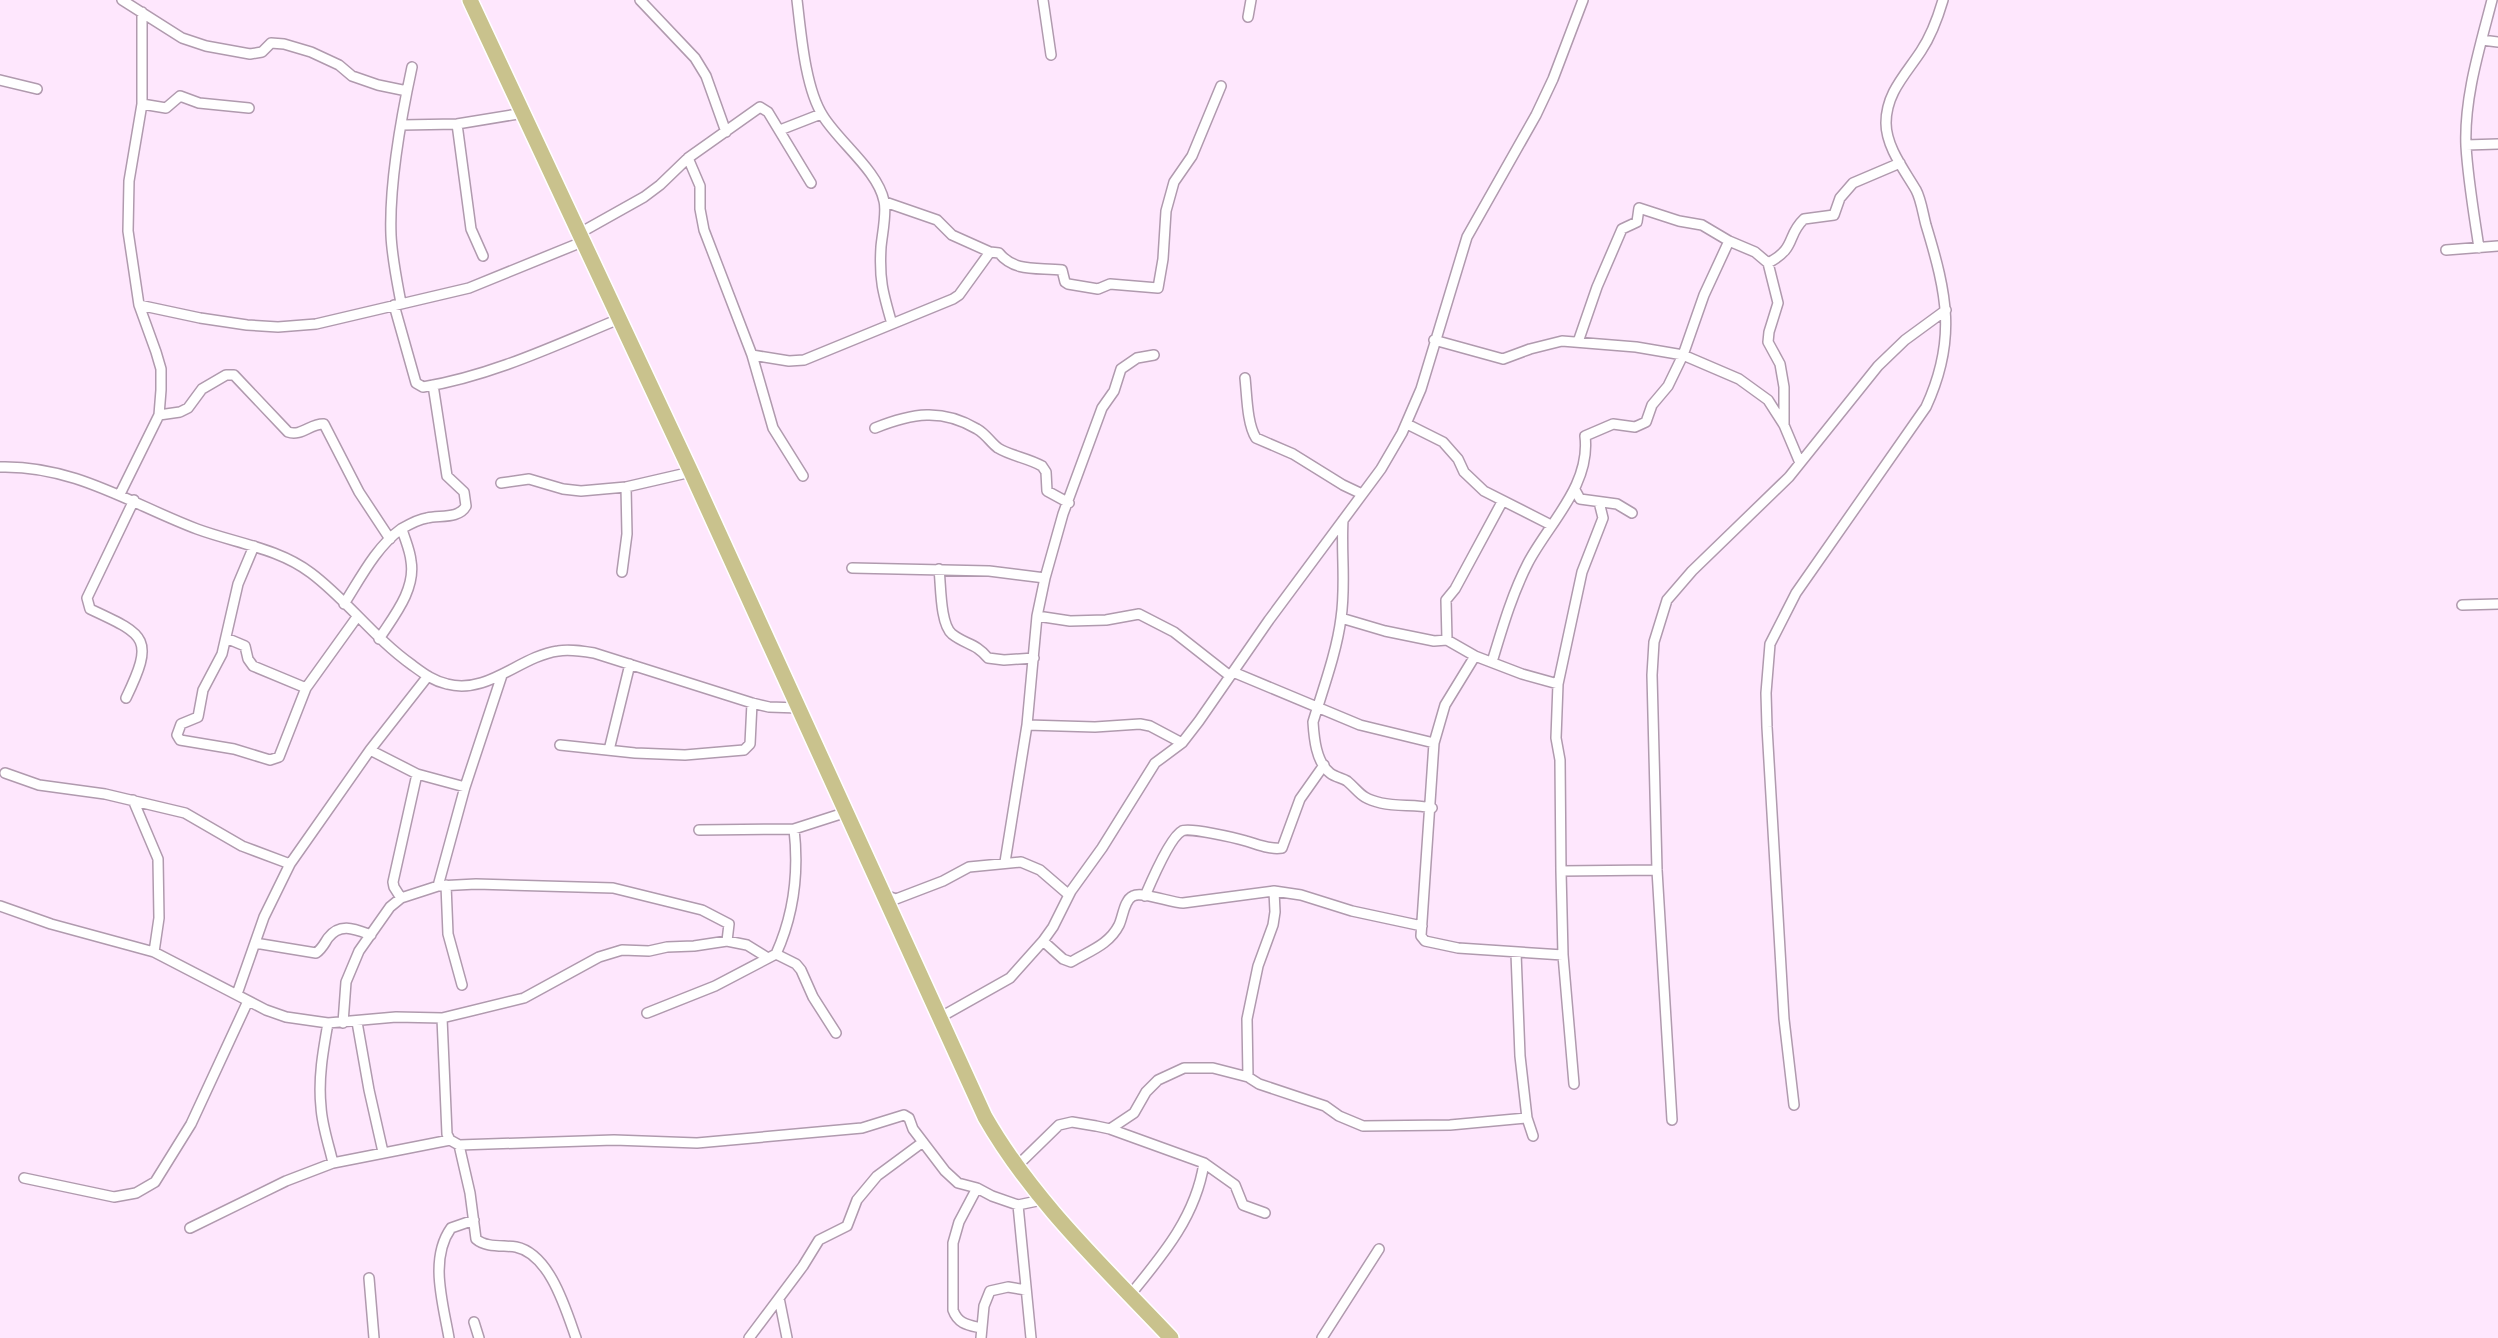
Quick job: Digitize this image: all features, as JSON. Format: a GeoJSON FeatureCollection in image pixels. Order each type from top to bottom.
{"type":"FeatureCollection","features":[{"type":"Feature","properties":{"kind":"main road"},"geometry":{"type":"LineString","coordinates":[[470,0],[691,472],[985,1118],[1042,1200],[1171,1338]]}},
{"type":"Feature","properties":{"kind":"street"},"geometry":{"type":"LineString","coordinates":[[122,0],[193,42],[225,51],[250,54],[262,52],[271,43],[284,44],[324,57],[352,76],[365,81],[407,91]]}},
{"type":"Feature","properties":{"kind":"street"},"geometry":{"type":"LineString","coordinates":[[640,0],[695,58],[712,89],[726,132]]}},
{"type":"Feature","properties":{"kind":"street"},"geometry":{"type":"LineString","coordinates":[[797,0],[805,60],[821,114],[872,175],[885,202],[880,270],[881,289],[892,324]]}},
{"type":"Feature","properties":{"kind":"street"},"geometry":{"type":"LineString","coordinates":[[1043,0],[1051,55]]}},
{"type":"Feature","properties":{"kind":"street"},"geometry":{"type":"LineString","coordinates":[[1248,17],[1251,0]]}},
{"type":"Feature","properties":{"kind":"street"},"geometry":{"type":"LineString","coordinates":[[939,1018],[1010,978],[1043,941],[1069,895],[1155,762],[1182,742],[1199,722],[1231,674],[1382,469],[1407,424],[1421,389],[1467,237],[1536,115],[1553,79],[1583,0]]}},
{"type":"Feature","properties":{"kind":"street"},"geometry":{"type":"LineString","coordinates":[[1794,1105],[1784,1019],[1767,727],[1766,693],[1770,644],[1796,593],[1926,407],[1943,360],[1946,310],[1934,249],[1916,190],[1900,163],[1886,125],[1889,103],[1895,86],[1923,48],[1943,0]]}},
{"type":"Feature","properties":{"kind":"street"},"geometry":{"type":"LineString","coordinates":[[2480,248],[2466,145],[2468,112],[2492,0]]}},
{"type":"Feature","properties":{"kind":"street"},"geometry":{"type":"LineString","coordinates":[[120,494],[159,415],[161,369],[139,305],[128,231],[132,163],[142,104],[142,12]]}},
{"type":"Feature","properties":{"kind":"street"},"geometry":{"type":"LineString","coordinates":[[2482,40],[2498,42]]}},
{"type":"Feature","properties":{"kind":"street"},"geometry":{"type":"LineString","coordinates":[[412,67],[392,191],[391,234],[398,304],[416,383],[423,387],[433,385],[538,352],[619,319]]}},
{"type":"Feature","properties":{"kind":"street"},"geometry":{"type":"LineString","coordinates":[[0,80],[37,89]]}},
{"type":"Feature","properties":{"kind":"street"},"geometry":{"type":"LineString","coordinates":[[885,202],[937,220],[952,235],[990,252],[999,252],[1005,260],[1015,266],[1062,270],[1065,282],[1068,284],[1098,289],[1110,284],[1158,288],[1163,259],[1166,211],[1174,182],[1192,156],[1221,86]]}},
{"type":"Feature","properties":{"kind":"street"},"geometry":{"type":"LineString","coordinates":[[142,104],[166,108],[180,96],[199,103],[249,108]]}},
{"type":"Feature","properties":{"kind":"street"},"geometry":{"type":"LineString","coordinates":[[139,305],[225,322],[278,327],[316,324],[469,288],[580,238],[644,197],[688,158],[760,107],[768,112],[811,183]]}},
{"type":"Feature","properties":{"kind":"street"},"geometry":{"type":"LineString","coordinates":[[402,125],[457,124],[524,113]]}},
{"type":"Feature","properties":{"kind":"street"},"geometry":{"type":"LineString","coordinates":[[780,130],[821,114]]}},
{"type":"Feature","properties":{"kind":"street"},"geometry":{"type":"LineString","coordinates":[[457,124],[471,229],[483,256]]}},
{"type":"Feature","properties":{"kind":"street"},"geometry":{"type":"LineString","coordinates":[[2466,145],[2498,144]]}},
{"type":"Feature","properties":{"kind":"street"},"geometry":{"type":"LineString","coordinates":[[688,158],[700,186],[700,209],[704,230],[752,355],[773,428],[803,476]]}},
{"type":"Feature","properties":{"kind":"street"},"geometry":{"type":"LineString","coordinates":[[1768,263],[1790,247],[1795,231],[1804,219],[1834,215],[1839,198],[1853,183],[1900,163]]}},
{"type":"Feature","properties":{"kind":"street"},"geometry":{"type":"LineString","coordinates":[[1578,342],[1611,252],[1622,230],[1637,222],[1639,208],[1679,221],[1702,225],[1729,241],[1755,252],[1768,263],[1778,303],[1768,342],[1780,364],[1784,387],[1784,425]]}},
{"type":"Feature","properties":{"kind":"street"},"geometry":{"type":"LineString","coordinates":[[1492,662],[1507,615],[1528,563],[1575,490],[1581,469],[1585,436],[1613,424],[1642,425],[1646,422],[1652,405],[1668,386],[1683,356],[1704,295],[1729,241]]}},
{"type":"Feature","properties":{"kind":"street"},"geometry":{"type":"LineString","coordinates":[[2446,250],[2498,246]]}},
{"type":"Feature","properties":{"kind":"street"},"geometry":{"type":"LineString","coordinates":[[752,355],[789,361],[804,360],[892,324],[959,295],[990,252]]}},
{"type":"Feature","properties":{"kind":"street"},"geometry":{"type":"LineString","coordinates":[[1672,1120],[1657,870],[1652,675],[1654,642],[1667,600],[1692,571],[1743,523],[1800,463],[1878,366],[1905,340],[1946,310]]}},
{"type":"Feature","properties":{"kind":"street"},"geometry":{"type":"LineString","coordinates":[[1434,340],[1503,359],[1551,344],[1578,342],[1636,347],[1683,356],[1739,379],[1768,400],[1784,425],[1800,463]]}},
{"type":"Feature","properties":{"kind":"street"},"geometry":{"type":"LineString","coordinates":[[1005,862],[1027,725],[1037,616],[1063,514],[1069,503],[1102,408],[1114,391],[1121,369],[1137,358],[1154,355]]}},
{"type":"Feature","properties":{"kind":"street"},"geometry":{"type":"LineString","coordinates":[[159,415],[180,412],[188,408],[197,394],[210,383],[226,375],[234,375],[288,432],[298,433],[320,423],[324,424],[359,492],[390,539]]}},
{"type":"Feature","properties":{"kind":"street"},"geometry":{"type":"LineString","coordinates":[[1245,378],[1250,426],[1256,438],[1293,454],[1342,485],[1362,494]]}},
{"type":"Feature","properties":{"kind":"street"},"geometry":{"type":"LineString","coordinates":[[344,604],[363,573],[390,539],[402,529],[426,518],[456,514],[463,511],[466,506],[464,492],[460,486],[451,483],[447,476],[433,385]]}},
{"type":"Feature","properties":{"kind":"street"},"geometry":{"type":"LineString","coordinates":[[875,428],[902,418],[943,414],[956,418],[986,435],[998,447],[1041,466],[1046,472],[1047,491],[1069,503]]}},
{"type":"Feature","properties":{"kind":"street"},"geometry":{"type":"LineString","coordinates":[[1407,424],[1443,442],[1458,459],[1464,472],[1484,491],[1551,525]]}},
{"type":"Feature","properties":{"kind":"street"},"geometry":{"type":"LineString","coordinates":[[0,467],[66,475],[93,483],[198,529],[254,546],[309,571],[379,639],[428,676],[449,685],[459,686],[485,681],[558,651],[594,652],[752,703],[769,707],[799,708]]}},
{"type":"Feature","properties":{"kind":"street"},"geometry":{"type":"LineString","coordinates":[[501,483],[529,479],[576,491],[626,487],[691,472]]}},
{"type":"Feature","properties":{"kind":"street"},"geometry":{"type":"LineString","coordinates":[[622,572],[627,534],[626,487]]}},
{"type":"Feature","properties":{"kind":"street"},"geometry":{"type":"LineString","coordinates":[[1575,490],[1580,499],[1617,504],[1632,513]]}},
{"type":"Feature","properties":{"kind":"street"},"geometry":{"type":"LineString","coordinates":[[126,698],[141,667],[141,643],[136,633],[126,626],[90,609],[87,598],[134,500]]}},
{"type":"Feature","properties":{"kind":"street"},"geometry":{"type":"LineString","coordinates":[[1448,640],[1446,600],[1455,589],[1502,502]]}},
{"type":"Feature","properties":{"kind":"street"},"geometry":{"type":"LineString","coordinates":[[1574,1084],[1563,955],[1560,760],[1556,738],[1558,684],[1582,572],[1601,524],[1603,515],[1599,502]]}},
{"type":"Feature","properties":{"kind":"street"},"geometry":{"type":"LineString","coordinates":[[1343,520],[1341,555],[1344,574],[1341,618],[1313,722],[1319,757],[1329,773],[1346,780],[1361,797],[1397,806],[1415,804],[1432,808]]}},
{"type":"Feature","properties":{"kind":"street"},"geometry":{"type":"LineString","coordinates":[[379,639],[410,584],[411,560],[402,529]]}},
{"type":"Feature","properties":{"kind":"street"},"geometry":{"type":"LineString","coordinates":[[254,546],[238,584],[222,654],[203,690],[200,713],[198,717],[181,724],[177,735],[180,740],[234,749],[275,760],[281,752],[306,688],[357,617]]}},
{"type":"Feature","properties":{"kind":"street"},"geometry":{"type":"LineString","coordinates":[[852,568],[1007,572],[1045,578]]}},
{"type":"Feature","properties":{"kind":"street"},"geometry":{"type":"LineString","coordinates":[[939,569],[945,620],[947,629],[952,634],[979,647],[988,658],[1004,660],[1034,658]]}},
{"type":"Feature","properties":{"kind":"street"},"geometry":{"type":"LineString","coordinates":[[2462,605],[2498,604]]}},
{"type":"Feature","properties":{"kind":"street"},"geometry":{"type":"LineString","coordinates":[[1037,616],[1070,621],[1106,620],[1139,614],[1174,632],[1231,674],[1360,725],[1434,743]]}},
{"type":"Feature","properties":{"kind":"street"},"geometry":{"type":"LineString","coordinates":[[1341,618],[1394,633],[1448,640],[1475,656],[1522,674],[1558,684]]}},
{"type":"Feature","properties":{"kind":"street"},"geometry":{"type":"LineString","coordinates":[[226,638],[245,646],[248,660],[253,666],[306,688]]}},
{"type":"Feature","properties":{"kind":"street"},"geometry":{"type":"LineString","coordinates":[[1475,656],[1445,705],[1434,743],[1431,779],[1432,808],[1421,936],[1425,941],[1458,948],[1516,954],[1563,955]]}},
{"type":"Feature","properties":{"kind":"street"},"geometry":{"type":"LineString","coordinates":[[609,750],[630,664]]}},
{"type":"Feature","properties":{"kind":"street"},"geometry":{"type":"LineString","coordinates":[[462,985],[448,934],[442,885],[465,787],[502,675]]}},
{"type":"Feature","properties":{"kind":"street"},"geometry":{"type":"LineString","coordinates":[[237,994],[272,898],[290,864],[329,812],[370,750],[428,676]]}},
{"type":"Feature","properties":{"kind":"street"},"geometry":{"type":"LineString","coordinates":[[560,745],[686,755],[744,750],[750,744],[752,703]]}},
{"type":"Feature","properties":{"kind":"street"},"geometry":{"type":"LineString","coordinates":[[1027,725],[1095,727],[1140,724],[1150,726],[1182,742]]}},
{"type":"Feature","properties":{"kind":"street"},"geometry":{"type":"LineString","coordinates":[[370,750],[417,774],[465,787]]}},
{"type":"Feature","properties":{"kind":"street"},"geometry":{"type":"LineString","coordinates":[[1145,896],[1158,864],[1183,830],[1208,835],[1218,834],[1270,848],[1282,848],[1300,799],[1324,765]]}},
{"type":"Feature","properties":{"kind":"street"},"geometry":{"type":"LineString","coordinates":[[5,773],[48,787],[133,800],[185,813],[242,846],[290,864]]}},
{"type":"Feature","properties":{"kind":"street"},"geometry":{"type":"LineString","coordinates":[[401,898],[393,882],[417,774]]}},
{"type":"Feature","properties":{"kind":"street"},"geometry":{"type":"LineString","coordinates":[[133,800],[158,859],[159,918],[153,952]]}},
{"type":"Feature","properties":{"kind":"street"},"geometry":{"type":"LineString","coordinates":[[699,830],[794,829],[847,812]]}},
{"type":"Feature","properties":{"kind":"street"},"geometry":{"type":"LineString","coordinates":[[647,1013],[706,990],[772,956],[787,923],[796,881],[798,858],[794,829]]}},
{"type":"Feature","properties":{"kind":"street"},"geometry":{"type":"LineString","coordinates":[[884,895],[896,899],[944,881],[969,867],[1021,861],[1040,870],[1069,895]]}},
{"type":"Feature","properties":{"kind":"street"},"geometry":{"type":"LineString","coordinates":[[1561,871],[1657,870]]}},
{"type":"Feature","properties":{"kind":"street"},"geometry":{"type":"LineString","coordinates":[[343,1023],[344,997],[350,968],[358,951],[390,908],[401,898],[442,885],[579,886],[624,890],[702,910],[724,920],[729,924],[727,941]]}},
{"type":"Feature","properties":{"kind":"street"},"geometry":{"type":"LineString","coordinates":[[1043,941],[1054,952],[1071,962],[1098,949],[1119,927],[1128,900],[1133,895],[1172,903],[1184,903],[1274,891],[1301,895],[1352,911],[1422,927]]}},
{"type":"Feature","properties":{"kind":"street"},"geometry":{"type":"LineString","coordinates":[[1248,1077],[1246,1019],[1258,966],[1273,925],[1274,891]]}},
{"type":"Feature","properties":{"kind":"street"},"geometry":{"type":"LineString","coordinates":[[0,906],[51,924],[153,952],[286,1017],[328,1023],[396,1017],[442,1018],[524,998],[609,953],[649,951],[727,941],[747,945],[796,964],[813,997],[836,1033]]}},
{"type":"Feature","properties":{"kind":"street"},"geometry":{"type":"LineString","coordinates":[[255,943],[316,953],[322,950],[331,934],[341,927],[354,928],[371,935]]}},
{"type":"Feature","properties":{"kind":"street"},"geometry":{"type":"LineString","coordinates":[[1516,954],[1520,1056],[1527,1118],[1533,1136]]}},
{"type":"Feature","properties":{"kind":"street"},"geometry":{"type":"LineString","coordinates":[[24,1178],[114,1197],[136,1193],[155,1182],[191,1124],[248,1000]]}},
{"type":"Feature","properties":{"kind":"street"},"geometry":{"type":"LineString","coordinates":[[442,1018],[447,1134],[450,1140],[459,1145],[614,1140],[697,1143],[862,1128],[904,1115],[909,1118],[913,1129],[945,1171],[958,1183],[977,1188],[1018,1205],[1042,1200]]}},
{"type":"Feature","properties":{"kind":"street"},"geometry":{"type":"LineString","coordinates":[[357,1022],[383,1152]]}},
{"type":"Feature","properties":{"kind":"street"},"geometry":{"type":"LineString","coordinates":[[328,1023],[321,1065],[320,1098],[333,1163]]}},
{"type":"Feature","properties":{"kind":"street"},"geometry":{"type":"LineString","coordinates":[[1110,1129],[1130,1117],[1158,1080],[1171,1072],[1184,1068],[1213,1068],[1248,1077],[1259,1084],[1325,1106],[1339,1116],[1363,1126],[1450,1125],[1527,1118]]}},
{"type":"Feature","properties":{"kind":"street"},"geometry":{"type":"LineString","coordinates":[[1017,1166],[1059,1125],[1072,1122],[1110,1129],[1204,1163],[1235,1185],[1243,1205],[1265,1213]]}},
{"type":"Feature","properties":{"kind":"street"},"geometry":{"type":"LineString","coordinates":[[190,1228],[285,1181],[333,1163],[450,1140]]}},
{"type":"Feature","properties":{"kind":"street"},"geometry":{"type":"LineString","coordinates":[[749,1338],[819,1240],[847,1226],[857,1200],[877,1176],[923,1142]]}},
{"type":"Feature","properties":{"kind":"street"},"geometry":{"type":"LineString","coordinates":[[459,1145],[474,1220],[474,1231],[480,1242],[520,1248],[541,1262],[564,1305],[576,1338]]}},
{"type":"Feature","properties":{"kind":"street"},"geometry":{"type":"LineString","coordinates":[[1130,1295],[1155,1265],[1185,1221],[1201,1184],[1204,1163]]}},
{"type":"Feature","properties":{"kind":"street"},"geometry":{"type":"LineString","coordinates":[[977,1188],[959,1222],[953,1243],[953,1310],[956,1318],[981,1333],[986,1297],[990,1291],[1008,1287],[1026,1290]]}},
{"type":"Feature","properties":{"kind":"street"},"geometry":{"type":"LineString","coordinates":[[1018,1205],[1031,1338]]}},
{"type":"Feature","properties":{"kind":"street"},"geometry":{"type":"LineString","coordinates":[[449,1338],[441,1287],[440,1249],[451,1228],[474,1220]]}},
{"type":"Feature","properties":{"kind":"street"},"geometry":{"type":"LineString","coordinates":[[1322,1338],[1379,1249]]}},
{"type":"Feature","properties":{"kind":"street"},"geometry":{"type":"LineString","coordinates":[[369,1278],[374,1338]]}},
{"type":"Feature","properties":{"kind":"street"},"geometry":{"type":"LineString","coordinates":[[779,1298],[787,1338]]}},
{"type":"Feature","properties":{"kind":"street"},"geometry":{"type":"LineString","coordinates":[[474,1322],[479,1338]]}}]}
